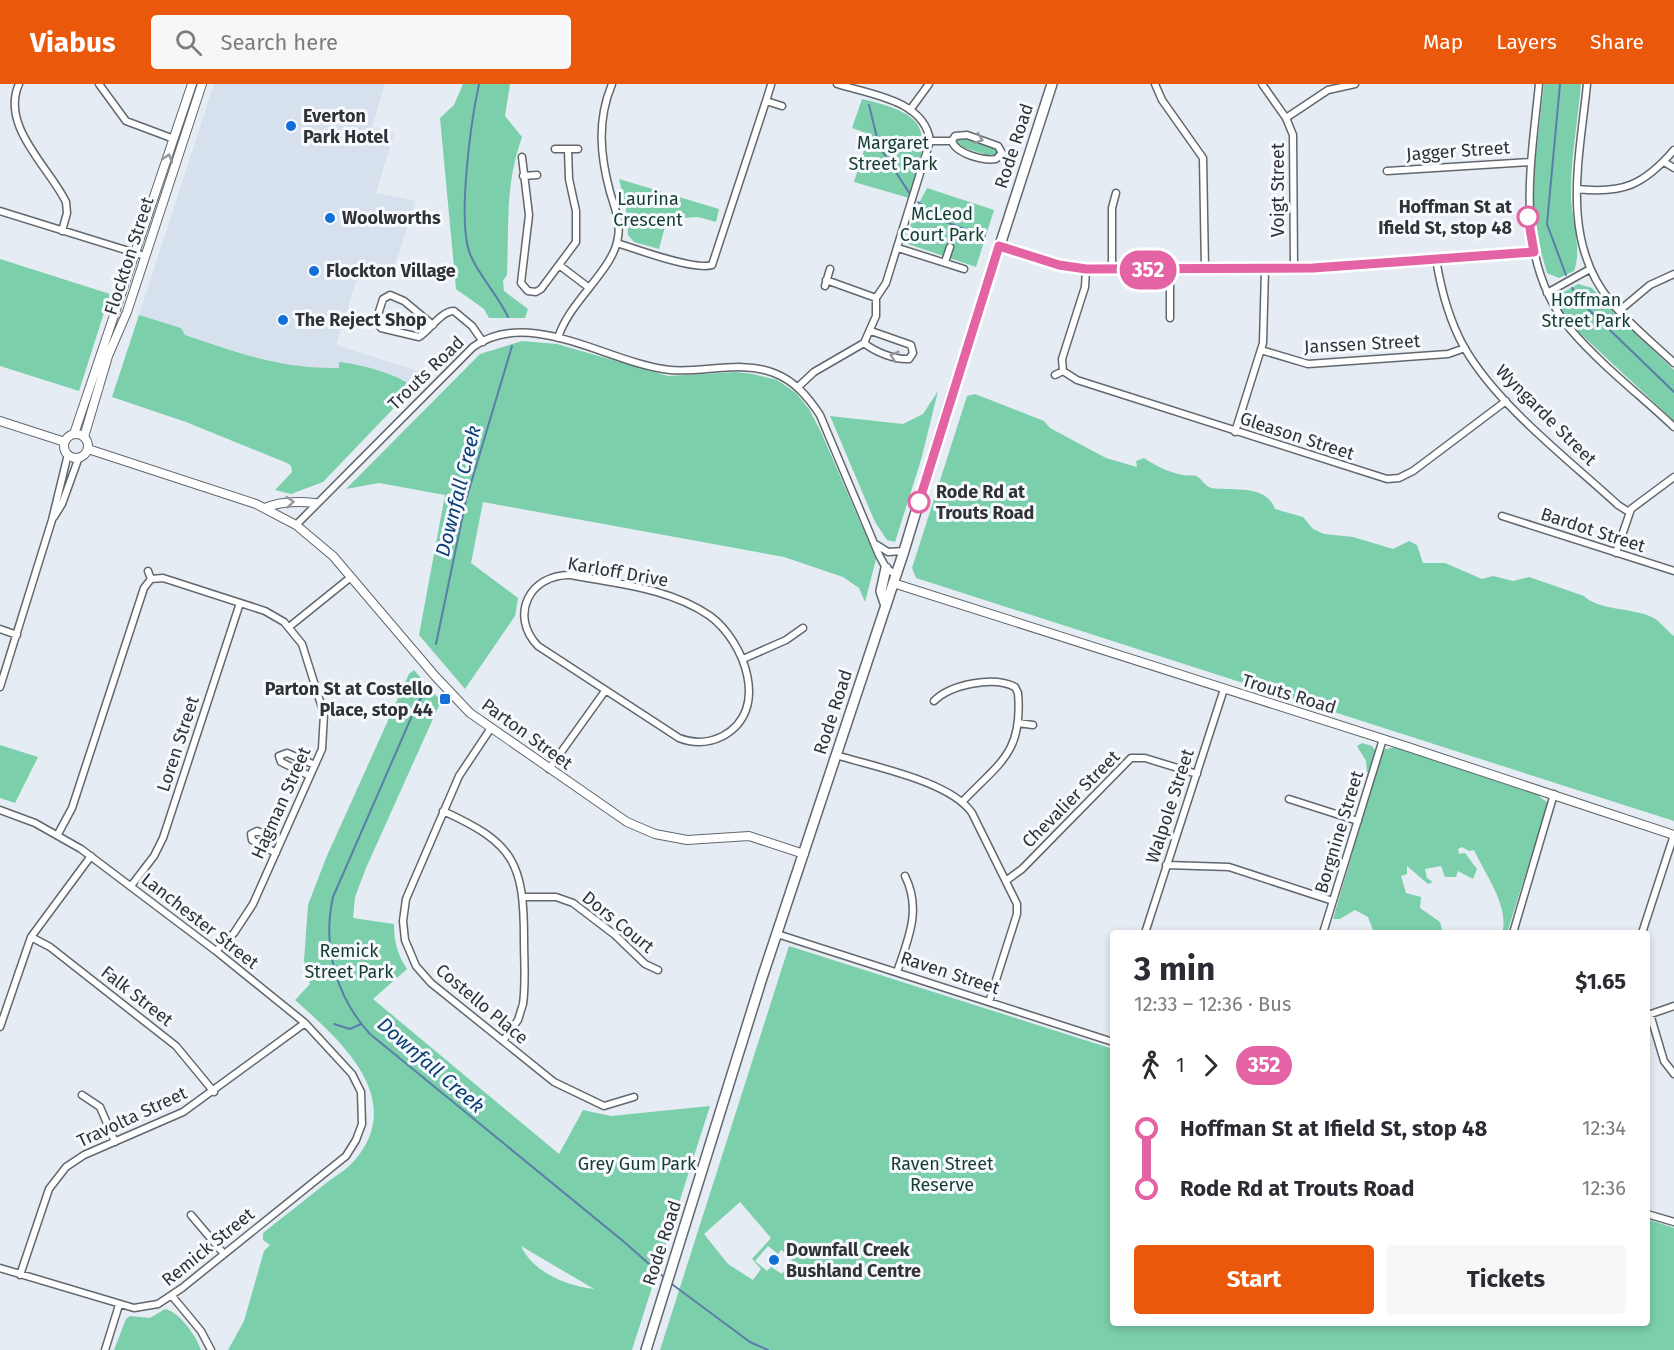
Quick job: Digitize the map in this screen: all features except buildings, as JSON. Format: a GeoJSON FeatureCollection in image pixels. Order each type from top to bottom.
{"type":"FeatureCollection","features":[{"type":"Feature","properties":{"kind":"main road","name":"Rode Road"},"geometry":{"type":"LineString","coordinates":[[646,1350],[777,934],[895,579],[1052,84]]}},
{"type":"Feature","properties":{"kind":"main road"},"geometry":{"type":"LineString","coordinates":[[886,568],[881,591],[886,606]]}},
{"type":"Feature","properties":{"kind":"street"},"geometry":{"type":"LineString","coordinates":[[19,84],[13,102],[14,120],[66,202],[67,213],[62,231]]}},
{"type":"Feature","properties":{"kind":"street"},"geometry":{"type":"LineString","coordinates":[[99,84],[126,121],[174,139]]}},
{"type":"Feature","properties":{"kind":"street","name":"Flockton Street"},"geometry":{"type":"LineString","coordinates":[[84,437],[108,356],[127,312],[174,139],[192,84]]}},
{"type":"Feature","properties":{"kind":"street","name":"Flockton Street"},"geometry":{"type":"LineString","coordinates":[[74,434],[202,84]]}},
{"type":"Feature","properties":{"kind":"street"},"geometry":{"type":"LineString","coordinates":[[558,338],[566,316],[617,243],[617,218],[604,169],[601,143],[604,112],[612,84]]}},
{"type":"Feature","properties":{"kind":"street"},"geometry":{"type":"LineString","coordinates":[[798,387],[814,372],[864,343],[871,331],[877,312],[876,298],[884,288],[898,248],[930,141],[926,126],[910,110],[894,101],[837,84]]}},
{"type":"Feature","properties":{"kind":"street"},"geometry":{"type":"LineString","coordinates":[[910,110],[929,84]]}},
{"type":"Feature","properties":{"kind":"street"},"geometry":{"type":"LineString","coordinates":[[1155,84],[1161,100],[1203,158],[1204,269]]}},
{"type":"Feature","properties":{"kind":"street","name":"Voigt Street"},"geometry":{"type":"LineString","coordinates":[[1262,84],[1286,118],[1293,135],[1294,269]]}},
{"type":"Feature","properties":{"kind":"street"},"geometry":{"type":"LineString","coordinates":[[1286,118],[1328,90],[1355,84]]}},
{"type":"Feature","properties":{"kind":"street"},"geometry":{"type":"LineString","coordinates":[[1539,84],[1528,217],[1534,252],[1547,293],[1572,331],[1674,427]]}},
{"type":"Feature","properties":{"kind":"street"},"geometry":{"type":"LineString","coordinates":[[1587,84],[1577,189],[1577,226],[1590,269],[1603,292],[1619,311],[1674,363]]}},
{"type":"Feature","properties":{"kind":"street"},"geometry":{"type":"LineString","coordinates":[[617,243],[672,260],[705,267],[712,265],[771,86]]}},
{"type":"Feature","properties":{"kind":"street"},"geometry":{"type":"LineString","coordinates":[[766,101],[782,106]]}},
{"type":"Feature","properties":{"kind":"street"},"geometry":{"type":"LineString","coordinates":[[967,135],[998,146],[1002,153],[999,159],[989,160],[958,149],[952,141],[955,136],[967,135]]}},
{"type":"Feature","properties":{"kind":"street"},"geometry":{"type":"LineString","coordinates":[[930,141],[952,141]]}},
{"type":"Feature","properties":{"kind":"street"},"geometry":{"type":"LineString","coordinates":[[555,149],[578,149]]}},
{"type":"Feature","properties":{"kind":"street"},"geometry":{"type":"LineString","coordinates":[[522,157],[529,215],[523,286],[530,292],[538,291],[574,246],[576,211],[569,179],[568,149]]}},
{"type":"Feature","properties":{"kind":"street"},"geometry":{"type":"LineString","coordinates":[[1577,189],[1606,191],[1632,186],[1647,177],[1674,150]]}},
{"type":"Feature","properties":{"kind":"street","name":"Jagger Street"},"geometry":{"type":"LineString","coordinates":[[1387,171],[1532,162]]}},
{"type":"Feature","properties":{"kind":"street"},"geometry":{"type":"LineString","coordinates":[[1664,162],[1674,168]]}},
{"type":"Feature","properties":{"kind":"street"},"geometry":{"type":"LineString","coordinates":[[523,176],[537,175]]}},
{"type":"Feature","properties":{"kind":"street"},"geometry":{"type":"LineString","coordinates":[[1112,269],[1112,208],[1116,193]]}},
{"type":"Feature","properties":{"kind":"street"},"geometry":{"type":"LineString","coordinates":[[0,211],[141,255]]}},
{"type":"Feature","properties":{"kind":"street"},"geometry":{"type":"LineString","coordinates":[[999,246],[1059,265],[1086,269],[1170,270],[1294,269],[1534,252]]}},
{"type":"Feature","properties":{"kind":"street"},"geometry":{"type":"LineString","coordinates":[[945,262],[950,247]]}},
{"type":"Feature","properties":{"kind":"street"},"geometry":{"type":"LineString","coordinates":[[898,248],[964,269]]}},
{"type":"Feature","properties":{"kind":"street","name":"Wyngarde Street"},"geometry":{"type":"LineString","coordinates":[[1436,259],[1446,304],[1465,348],[1506,401],[1618,505],[1629,512]]}},
{"type":"Feature","properties":{"kind":"street"},"geometry":{"type":"LineString","coordinates":[[559,265],[588,287]]}},
{"type":"Feature","properties":{"kind":"street"},"geometry":{"type":"LineString","coordinates":[[830,269],[826,283],[876,298]]}},
{"type":"Feature","properties":{"kind":"street"},"geometry":{"type":"LineString","coordinates":[[1055,375],[1064,371],[1062,359],[1085,287],[1086,269]]}},
{"type":"Feature","properties":{"kind":"street"},"geometry":{"type":"LineString","coordinates":[[1235,432],[1261,350],[1265,330],[1265,269]]}},
{"type":"Feature","properties":{"kind":"street"},"geometry":{"type":"LineString","coordinates":[[1547,293],[1590,269]]}},
{"type":"Feature","properties":{"kind":"street"},"geometry":{"type":"LineString","coordinates":[[1170,270],[1170,318]]}},
{"type":"Feature","properties":{"kind":"street"},"geometry":{"type":"LineString","coordinates":[[1619,311],[1650,285],[1674,274]]}},
{"type":"Feature","properties":{"kind":"street"},"geometry":{"type":"LineString","coordinates":[[433,325],[404,301],[390,295],[383,299],[376,321],[381,328],[417,337],[433,325],[447,312],[454,311],[472,326],[483,342]]}},
{"type":"Feature","properties":{"kind":"street"},"geometry":{"type":"LineString","coordinates":[[864,343],[875,351],[902,359],[909,359],[913,353],[911,345],[871,331]]}},
{"type":"Feature","properties":{"kind":"street","name":"Trouts Road"},"geometry":{"type":"LineString","coordinates":[[296,525],[315,503],[467,352],[483,342],[517,333],[558,338],[662,369],[758,369],[783,377],[798,387],[820,415],[886,568],[895,579],[1674,835]]}},
{"type":"Feature","properties":{"kind":"street","name":"Janssen Street"},"geometry":{"type":"LineString","coordinates":[[1261,350],[1308,364],[1448,354],[1465,348]]}},
{"type":"Feature","properties":{"kind":"street","name":"Gleason Street"},"geometry":{"type":"LineString","coordinates":[[1064,371],[1071,379],[1373,477],[1393,480],[1413,471],[1506,401]]}},
{"type":"Feature","properties":{"kind":"street"},"geometry":{"type":"LineString","coordinates":[[0,421],[65,442]]}},
{"type":"Feature","properties":{"kind":"street"},"geometry":{"type":"LineString","coordinates":[[65,442],[74,434],[84,437],[88,449]]}},
{"type":"Feature","properties":{"kind":"street"},"geometry":{"type":"LineString","coordinates":[[0,687],[52,520],[68,454],[65,442]]}},
{"type":"Feature","properties":{"kind":"street"},"geometry":{"type":"LineString","coordinates":[[52,520],[62,504],[79,457],[88,449]]}},
{"type":"Feature","properties":{"kind":"street"},"geometry":{"type":"LineString","coordinates":[[88,449],[265,508],[296,525]]}},
{"type":"Feature","properties":{"kind":"street"},"geometry":{"type":"LineString","coordinates":[[68,454],[79,457]]}},
{"type":"Feature","properties":{"kind":"street"},"geometry":{"type":"LineString","coordinates":[[1616,553],[1629,512],[1640,501],[1674,477]]}},
{"type":"Feature","properties":{"kind":"street"},"geometry":{"type":"LineString","coordinates":[[265,508],[275,504],[301,501],[315,503]]}},
{"type":"Feature","properties":{"kind":"street","name":"Bardot Street"},"geometry":{"type":"LineString","coordinates":[[1503,516],[1674,571]]}},
{"type":"Feature","properties":{"kind":"street","name":"Parton Street"},"geometry":{"type":"LineString","coordinates":[[296,525],[325,548],[449,692],[491,728],[618,817],[655,834],[697,840],[749,836],[804,854]]}},
{"type":"Feature","properties":{"kind":"street"},"geometry":{"type":"LineString","coordinates":[[877,544],[888,552],[904,551]]}},
{"type":"Feature","properties":{"kind":"street"},"geometry":{"type":"LineString","coordinates":[[58,834],[72,808],[144,588],[151,579],[148,571]]}},
{"type":"Feature","properties":{"kind":"street","name":"Karloff Drive"},"geometry":{"type":"LineString","coordinates":[[571,575],[648,589],[679,599],[719,624],[732,639],[743,659],[748,693],[743,715],[727,733],[706,742],[679,738],[605,691],[545,652],[528,635],[523,621],[524,608],[532,590],[542,581],[556,576],[571,575]]}},
{"type":"Feature","properties":{"kind":"street"},"geometry":{"type":"LineString","coordinates":[[289,627],[351,577]]}},
{"type":"Feature","properties":{"kind":"street","name":"Hagman Street"},"geometry":{"type":"LineString","coordinates":[[151,579],[163,578],[265,611],[289,627],[305,652],[324,714],[324,736],[315,765],[249,913],[216,951]]}},
{"type":"Feature","properties":{"kind":"street","name":"Loren Street"},"geometry":{"type":"LineString","coordinates":[[130,886],[154,856],[163,838],[240,603]]}},
{"type":"Feature","properties":{"kind":"street"},"geometry":{"type":"LineString","coordinates":[[743,659],[786,640],[803,627]]}},
{"type":"Feature","properties":{"kind":"street"},"geometry":{"type":"LineString","coordinates":[[0,629],[16,635]]}},
{"type":"Feature","properties":{"kind":"street"},"geometry":{"type":"LineString","coordinates":[[934,701],[954,687],[975,684],[1010,685],[1018,693],[1016,739],[1010,752],[963,801]]}},
{"type":"Feature","properties":{"kind":"street","name":"Walpole Street"},"geometry":{"type":"LineString","coordinates":[[1146,930],[1224,689]]}},
{"type":"Feature","properties":{"kind":"street"},"geometry":{"type":"LineString","coordinates":[[549,769],[605,691]]}},
{"type":"Feature","properties":{"kind":"street"},"geometry":{"type":"LineString","coordinates":[[1018,723],[1033,725]]}},
{"type":"Feature","properties":{"kind":"street","name":"Costello Place"},"geometry":{"type":"LineString","coordinates":[[491,728],[465,766],[443,811],[406,899],[403,921],[405,940],[411,957],[423,975],[554,1082],[594,1103],[609,1106],[634,1097]]}},
{"type":"Feature","properties":{"kind":"street","name":"Borgnine Street"},"geometry":{"type":"LineString","coordinates":[[1324,930],[1383,739]]}},
{"type":"Feature","properties":{"kind":"street"},"geometry":{"type":"LineString","coordinates":[[310,776],[281,762],[279,756],[287,753],[315,765]]}},
{"type":"Feature","properties":{"kind":"street"},"geometry":{"type":"LineString","coordinates":[[836,755],[946,790],[963,801],[972,813],[1016,899],[1017,914],[989,1002]]}},
{"type":"Feature","properties":{"kind":"street","name":"Chevalier Street"},"geometry":{"type":"LineString","coordinates":[[1007,880],[1022,869],[1131,758],[1141,757],[1197,774]]}},
{"type":"Feature","properties":{"kind":"street"},"geometry":{"type":"LineString","coordinates":[[1514,930],[1554,795]]}},
{"type":"Feature","properties":{"kind":"street"},"geometry":{"type":"LineString","coordinates":[[1289,799],[1358,821]]}},
{"type":"Feature","properties":{"kind":"street","name":"Lanchester Street"},"geometry":{"type":"LineString","coordinates":[[0,810],[58,834],[91,856],[216,951],[305,1023],[345,1066],[358,1086]]}},
{"type":"Feature","properties":{"kind":"street"},"geometry":{"type":"LineString","coordinates":[[443,811],[474,825],[498,842],[516,868],[523,897],[524,1004],[516,1025],[503,1041]]}},
{"type":"Feature","properties":{"kind":"street"},"geometry":{"type":"LineString","coordinates":[[276,853],[252,840],[251,834],[257,831],[282,840]]}},
{"type":"Feature","properties":{"kind":"street"},"geometry":{"type":"LineString","coordinates":[[1643,930],[1674,835]]}},
{"type":"Feature","properties":{"kind":"street"},"geometry":{"type":"LineString","coordinates":[[0,1028],[32,937],[91,856]]}},
{"type":"Feature","properties":{"kind":"street"},"geometry":{"type":"LineString","coordinates":[[1166,865],[1229,867],[1333,901]]}},
{"type":"Feature","properties":{"kind":"street"},"geometry":{"type":"LineString","coordinates":[[897,972],[915,911],[914,897],[905,876]]}},
{"type":"Feature","properties":{"kind":"street","name":"Dors Court"},"geometry":{"type":"LineString","coordinates":[[523,897],[556,897],[573,903],[615,935],[645,964],[658,970]]}},
{"type":"Feature","properties":{"kind":"street","name":"Raven Street"},"geometry":{"type":"LineString","coordinates":[[777,934],[1110,1040]]}},
{"type":"Feature","properties":{"kind":"street","name":"Falk Street"},"geometry":{"type":"LineString","coordinates":[[32,937],[50,947],[176,1046],[214,1092]]}},
{"type":"Feature","properties":{"kind":"street"},"geometry":{"type":"LineString","coordinates":[[1650,1014],[1674,1006]]}},
{"type":"Feature","properties":{"kind":"street"},"geometry":{"type":"LineString","coordinates":[[1650,1021],[1664,1061],[1674,1074]]}},
{"type":"Feature","properties":{"kind":"street","name":"Travolta Street"},"geometry":{"type":"LineString","coordinates":[[20,1275],[53,1182],[73,1161],[177,1115],[214,1092],[305,1023]]}},
{"type":"Feature","properties":{"kind":"street","name":"Remick Street"},"geometry":{"type":"LineString","coordinates":[[0,1268],[119,1305],[147,1308],[172,1296],[345,1156],[356,1140],[362,1124],[362,1103],[358,1086]]}},
{"type":"Feature","properties":{"kind":"street"},"geometry":{"type":"LineString","coordinates":[[81,1095],[100,1107],[115,1142]]}},
{"type":"Feature","properties":{"kind":"street"},"geometry":{"type":"LineString","coordinates":[[191,1215],[224,1254]]}},
{"type":"Feature","properties":{"kind":"street"},"geometry":{"type":"LineString","coordinates":[[1650,1215],[1674,1222]]}},
{"type":"Feature","properties":{"kind":"street"},"geometry":{"type":"LineString","coordinates":[[172,1296],[201,1331],[211,1350]]}},
{"type":"Feature","properties":{"kind":"street"},"geometry":{"type":"LineString","coordinates":[[105,1350],[119,1305]]}},
{"type":"Feature","properties":{"kind":"shaded area"},"geometry":{"type":"Polygon","coordinates":[[[214,84],[385,84],[372,127],[394,134],[376,193],[416,201],[392,273],[362,263],[336,345],[427,374],[414,387],[404,380],[339,362],[339,368],[311,368],[270,363],[184,335],[181,328],[139,315],[214,84]]]}},
{"type":"Feature","properties":{"kind":"green space"},"geometry":{"type":"Polygon","coordinates":[[[463,84],[510,84],[505,116],[522,137],[510,188],[507,275],[503,281],[504,291],[528,309],[525,318],[489,318],[484,309],[456,289],[440,118],[454,105],[463,84]]]}},
{"type":"Feature","properties":{"kind":"green space","name":"Hoffman Street Park"},"geometry":{"type":"Polygon","coordinates":[[[1544,84],[1581,84],[1571,178],[1571,202],[1577,242],[1576,262],[1574,271],[1559,278],[1547,273],[1533,222],[1535,163],[1544,84]]]}},
{"type":"Feature","properties":{"kind":"green space","name":"Margaret Street Park"},"geometry":{"type":"Polygon","coordinates":[[[862,99],[904,113],[915,121],[921,131],[920,158],[909,198],[854,182],[869,134],[852,128],[862,99]]]}},
{"type":"Feature","properties":{"kind":"green space"},"geometry":{"type":"Polygon","coordinates":[[[955,138],[974,140],[974,142],[996,148],[998,153],[989,158],[984,157],[984,154],[958,146],[955,138]]]}},
{"type":"Feature","properties":{"kind":"green space","name":"Laurina Crescent"},"geometry":{"type":"Polygon","coordinates":[[[619,179],[719,209],[716,222],[698,217],[667,219],[659,249],[634,242],[628,235],[626,208],[619,179]]]}},
{"type":"Feature","properties":{"kind":"green space","name":"McLeod Court Park"},"geometry":{"type":"Polygon","coordinates":[[[927,188],[994,210],[976,267],[908,244],[906,239],[916,209],[927,188]]]}},
{"type":"Feature","properties":{"kind":"green space"},"geometry":{"type":"Polygon","coordinates":[[[0,259],[110,294],[79,391],[0,366],[0,259]]]}},
{"type":"Feature","properties":{"kind":"green space","name":"Hoffman Street Park"},"geometry":{"type":"Polygon","coordinates":[[[1578,284],[1592,288],[1620,319],[1674,370],[1674,421],[1568,322],[1558,304],[1560,294],[1578,284]]]}},
{"type":"Feature","properties":{"kind":"green space"},"geometry":{"type":"Polygon","coordinates":[[[139,315],[181,328],[185,335],[260,359],[318,368],[339,368],[339,362],[349,363],[388,374],[414,387],[323,482],[291,494],[275,490],[292,472],[291,466],[287,463],[186,422],[112,397],[139,315]]]}},
{"type":"Feature","properties":{"kind":"green space"},"geometry":{"type":"Polygon","coordinates":[[[522,341],[557,344],[668,376],[736,372],[753,374],[777,380],[796,393],[809,409],[821,432],[876,559],[865,602],[859,588],[843,577],[784,557],[483,502],[471,563],[518,598],[515,616],[465,689],[419,635],[445,495],[379,483],[346,489],[480,354],[522,341]]]}},
{"type":"Feature","properties":{"kind":"green space"},"geometry":{"type":"Polygon","coordinates":[[[938,391],[921,460],[895,542],[887,540],[875,522],[830,416],[903,424],[923,414],[938,391]]]}},
{"type":"Feature","properties":{"kind":"green space"},"geometry":{"type":"Polygon","coordinates":[[[975,394],[1044,421],[1050,428],[1106,458],[1137,467],[1136,461],[1144,458],[1172,472],[1196,476],[1211,488],[1257,492],[1271,501],[1275,509],[1303,517],[1313,529],[1324,534],[1353,537],[1393,549],[1409,541],[1417,545],[1423,563],[1445,563],[1482,579],[1493,576],[1513,581],[1529,577],[1584,596],[1597,604],[1644,614],[1655,619],[1674,636],[1674,821],[916,578],[912,568],[967,396],[975,394]]]}},
{"type":"Feature","properties":{"kind":"green space"},"geometry":{"type":"Polygon","coordinates":[[[414,670],[441,701],[355,897],[353,918],[394,924],[397,947],[407,969],[373,999],[559,1154],[583,1110],[611,1116],[710,1106],[632,1350],[228,1350],[244,1321],[264,1251],[270,1245],[263,1240],[263,1233],[354,1161],[369,1138],[374,1115],[371,1093],[362,1072],[331,1033],[295,1000],[310,984],[304,961],[308,905],[326,858],[409,674],[414,670]],[[521,1246],[534,1263],[552,1276],[572,1285],[594,1289],[521,1246]]]}},
{"type":"Feature","properties":{"kind":"green space"},"geometry":{"type":"Polygon","coordinates":[[[1362,743],[1372,746],[1376,751],[1396,747],[1534,792],[1548,803],[1508,930],[1503,930],[1503,912],[1500,902],[1474,850],[1469,851],[1462,847],[1458,849],[1459,854],[1465,853],[1477,869],[1473,879],[1458,871],[1456,877],[1445,877],[1441,866],[1425,869],[1427,878],[1433,882],[1428,884],[1407,866],[1407,874],[1401,876],[1406,893],[1421,897],[1420,908],[1440,922],[1442,930],[1373,930],[1368,917],[1355,910],[1340,919],[1333,919],[1375,776],[1367,772],[1366,761],[1357,746],[1362,743]]]}},
{"type":"Feature","properties":{"kind":"green space"},"geometry":{"type":"Polygon","coordinates":[[[0,745],[38,757],[15,803],[0,798],[0,745]]]}},
{"type":"Feature","properties":{"kind":"green space","name":"Raven Street Reserve"},"geometry":{"type":"Polygon","coordinates":[[[789,946],[1110,1048],[1110,1326],[1650,1326],[1650,1220],[1674,1228],[1674,1350],[660,1350],[789,946]],[[740,1202],[704,1234],[728,1264],[753,1280],[761,1269],[752,1259],[771,1238],[740,1202]],[[768,1246],[755,1261],[767,1271],[771,1267],[782,1274],[793,1258],[781,1250],[778,1254],[768,1246]]]}},
{"type":"Feature","properties":{"kind":"green space"},"geometry":{"type":"Polygon","coordinates":[[[165,1309],[171,1311],[187,1325],[201,1350],[114,1350],[126,1319],[130,1316],[150,1318],[165,1309]]]}},
{"type":"Feature","properties":{"kind":"waterway","name":"Downfall Creek"},"geometry":{"type":"LineString","coordinates":[[479,84],[472,121],[467,170],[466,238],[474,262],[508,317]]}},
{"type":"Feature","properties":{"kind":"waterway"},"geometry":{"type":"LineString","coordinates":[[1560,84],[1547,224],[1566,275]]}},
{"type":"Feature","properties":{"kind":"waterway"},"geometry":{"type":"LineString","coordinates":[[869,105],[879,146],[910,194]]}},
{"type":"Feature","properties":{"kind":"waterway"},"geometry":{"type":"LineString","coordinates":[[918,202],[941,220],[985,237]]}},
{"type":"Feature","properties":{"kind":"waterway"},"geometry":{"type":"LineString","coordinates":[[1572,288],[1584,305],[1674,392]]}},
{"type":"Feature","properties":{"kind":"waterway","name":"Downfall Creek"},"geometry":{"type":"LineString","coordinates":[[436,644],[466,500],[512,346]]}},
{"type":"Feature","properties":{"kind":"waterway","name":"Downfall Creek"},"geometry":{"type":"LineString","coordinates":[[428,690],[418,702],[333,897],[329,934],[340,987],[358,1020],[370,1034],[665,1278]]}},
{"type":"Feature","properties":{"kind":"waterway"},"geometry":{"type":"LineString","coordinates":[[334,1024],[350,1029],[361,1024]]}},
{"type":"Feature","properties":{"kind":"waterway","name":"Downfall Creek"},"geometry":{"type":"LineString","coordinates":[[669,1282],[750,1342],[768,1350]]}},
{"type":"Feature","properties":{"kind":"bus line","name":"352"},"geometry":{"type":"LineString","coordinates":[[919,502],[999,246],[1059,265],[1086,269],[1313,268],[1534,252],[1528,217]]}},
{"type":"Feature","properties":{"kind":"place","name":"Everton Park Hotel"},"geometry":{"type":"Point","coordinates":[291,126]}},
{"type":"Feature","properties":{"kind":"place","name":"Hoffman St at Ifield St, stop 48"},"geometry":{"type":"Point","coordinates":[1528,217]}},
{"type":"Feature","properties":{"kind":"place","name":"Woolworths"},"geometry":{"type":"Point","coordinates":[330,218]}},
{"type":"Feature","properties":{"kind":"place","name":"Flockton Village"},"geometry":{"type":"Point","coordinates":[314,271]}},
{"type":"Feature","properties":{"kind":"place","name":"The Reject Shop"},"geometry":{"type":"Point","coordinates":[283,320]}},
{"type":"Feature","properties":{"kind":"place","name":"Rode Rd at Trouts Road"},"geometry":{"type":"Point","coordinates":[919,502]}},
{"type":"Feature","properties":{"kind":"place","name":"Parton St at Costello Place, stop 44"},"geometry":{"type":"Point","coordinates":[445,699]}},
{"type":"Feature","properties":{"kind":"place","name":"Downfall Creek Bushland Centre"},"geometry":{"type":"Point","coordinates":[774,1260]}},
{"type":"Feature","properties":{"kind":"park label","name":"Remick Street Park"},"geometry":{"type":"Point","coordinates":[349,961]}},
{"type":"Feature","properties":{"kind":"park label","name":"Grey Gum Park"},"geometry":{"type":"Point","coordinates":[637,1164]}}]}
